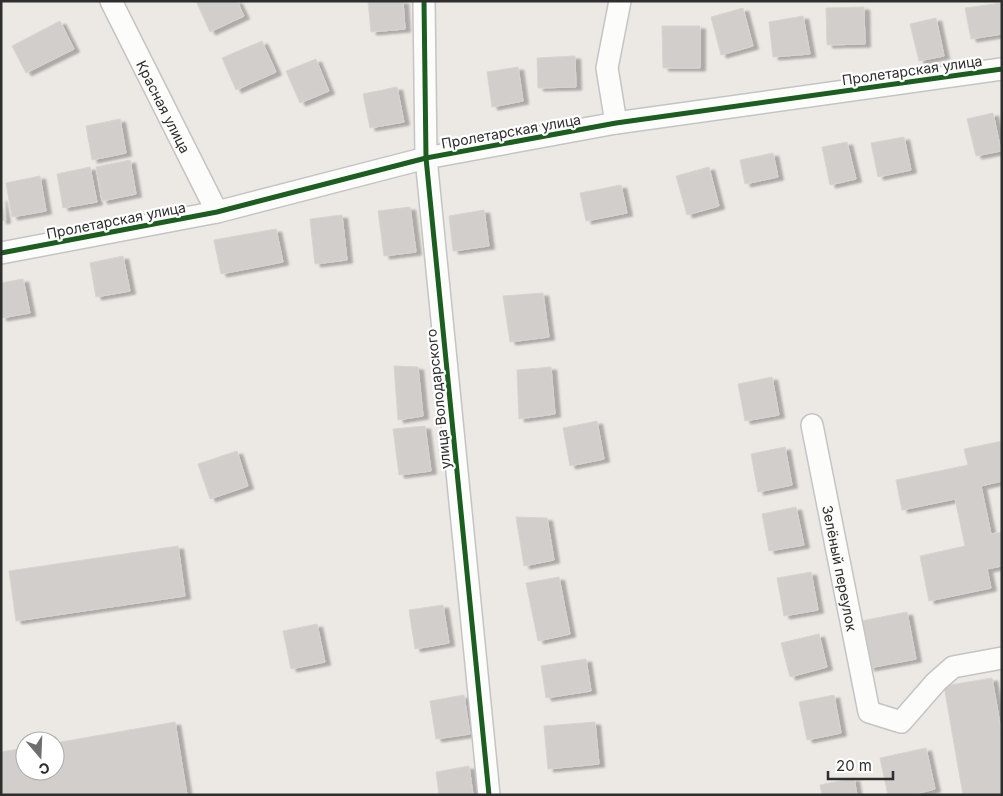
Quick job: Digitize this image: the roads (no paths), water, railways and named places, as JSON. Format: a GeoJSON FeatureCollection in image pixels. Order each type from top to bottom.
{"type":"FeatureCollection","features":[{"type":"Feature","properties":{"kind":"street","name":"Красная улица"},"geometry":{"type":"LineString","coordinates":[[111,1],[217,212]]}},
{"type":"Feature","properties":{"kind":"street","name":"улица Володарского"},"geometry":{"type":"LineString","coordinates":[[424,1],[426,158],[489,795]]}},
{"type":"Feature","properties":{"kind":"street"},"geometry":{"type":"LineString","coordinates":[[616,123],[607,68],[620,1]]}},
{"type":"Feature","properties":{"kind":"street","name":"Пролетарская улица"},"geometry":{"type":"LineString","coordinates":[[1,253],[217,212],[426,158],[616,123],[1002,69]]}},
{"type":"Feature","properties":{"kind":"street","name":"Зелёный переулок"},"geometry":{"type":"LineString","coordinates":[[812,426],[869,712],[901,722],[936,682],[953,668],[1002,658]]}}]}
